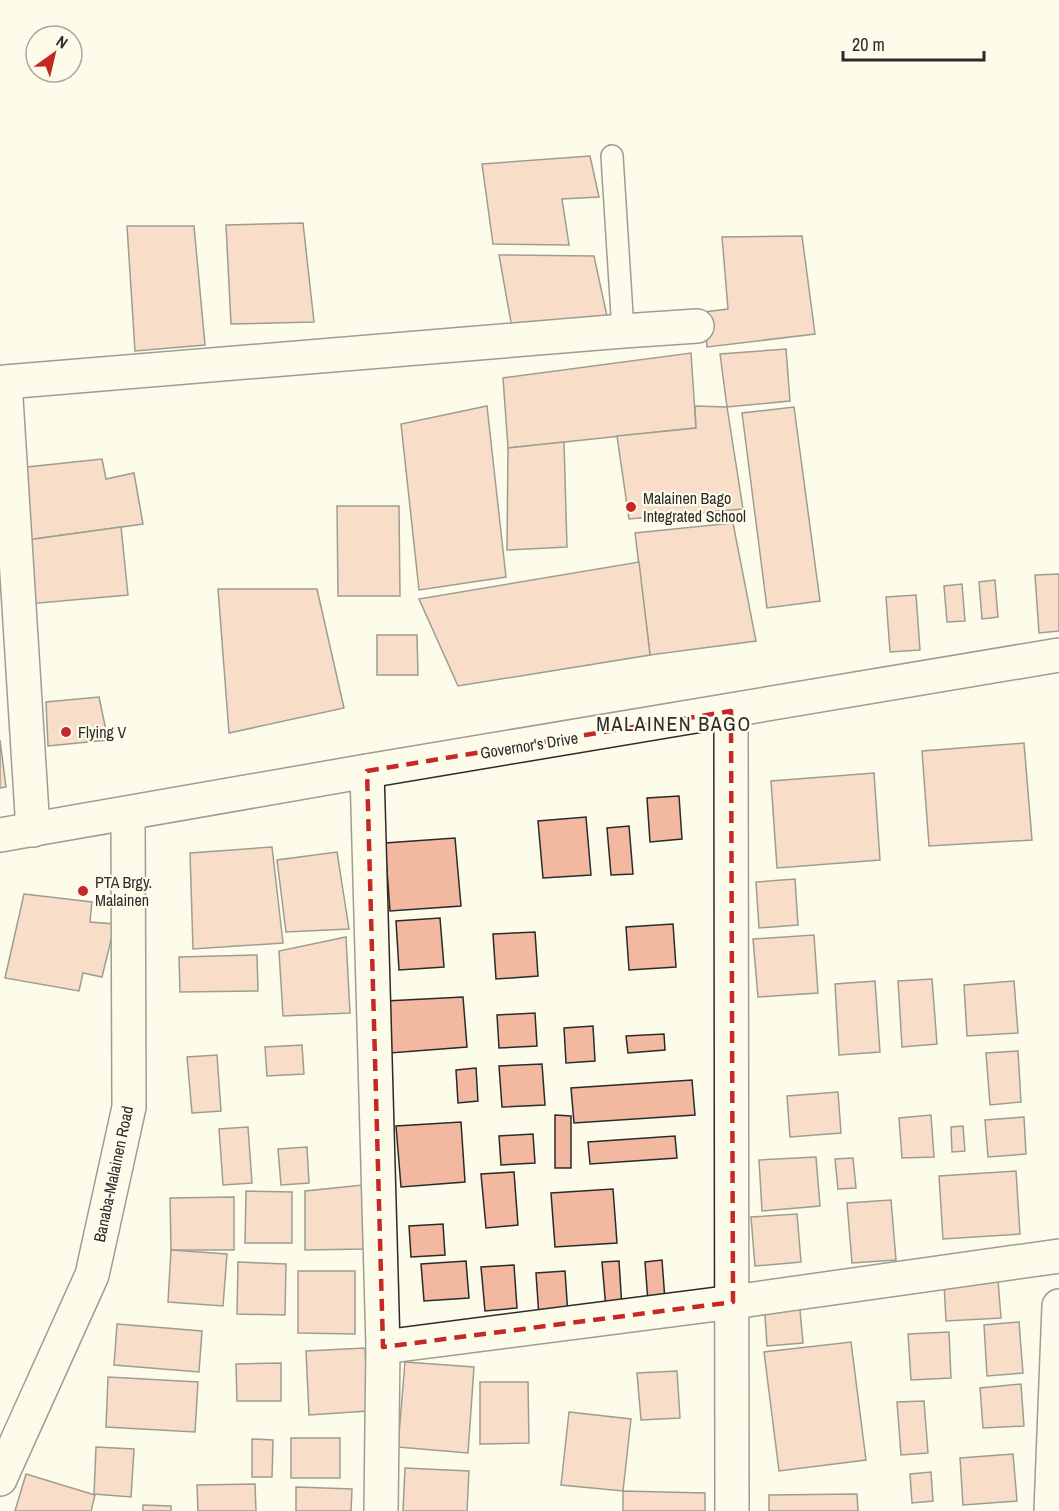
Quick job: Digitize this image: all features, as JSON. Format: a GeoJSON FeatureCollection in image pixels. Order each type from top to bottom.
{"type":"FeatureCollection","features":[{"type":"Feature","properties":{"kind":"street"},"geometry":{"type":"LineString","coordinates":[[33,830],[5,382],[697,326]]}},
{"type":"Feature","properties":{"kind":"street","name":"Governor's Drive"},"geometry":{"type":"LineString","coordinates":[[0,836],[367,771],[1059,655]]}},
{"type":"Feature","properties":{"kind":"street"},"geometry":{"type":"LineString","coordinates":[[732,711],[732,1511]]}},
{"type":"Feature","properties":{"kind":"street"},"geometry":{"type":"LineString","coordinates":[[367,771],[383,1347],[381,1511]]}},
{"type":"Feature","properties":{"kind":"street","name":"Banaba-Malainen Road"},"geometry":{"type":"LineString","coordinates":[[0,1479],[92,1275],[129,1107],[128,814]]}},
{"type":"Feature","properties":{"kind":"street"},"geometry":{"type":"LineString","coordinates":[[383,1347],[733,1302],[1059,1256]]}},
{"type":"Feature","properties":{"kind":"street"},"geometry":{"type":"LineString","coordinates":[[1051,1511],[1059,1306]]}},
{"type":"Feature","properties":{"kind":"lane"},"geometry":{"type":"LineString","coordinates":[[612,156],[623,331]]}},
{"type":"Feature","properties":{"kind":"highlighted area"},"geometry":{"type":"Polygon","coordinates":[[[731,711],[733,1302],[383,1347],[367,771],[731,711]]]}},
{"type":"Feature","properties":{"kind":"building"},"geometry":{"type":"Polygon","coordinates":[[[590,156],[599,197],[562,199],[569,245],[493,244],[482,164],[590,156]]]}},
{"type":"Feature","properties":{"kind":"building"},"geometry":{"type":"Polygon","coordinates":[[[303,223],[314,322],[231,324],[226,225],[303,223]]]}},
{"type":"Feature","properties":{"kind":"building"},"geometry":{"type":"Polygon","coordinates":[[[127,226],[194,226],[205,345],[135,351],[127,226]]]}},
{"type":"Feature","properties":{"kind":"building"},"geometry":{"type":"Polygon","coordinates":[[[802,236],[815,334],[707,347],[704,312],[728,309],[722,237],[802,236]]]}},
{"type":"Feature","properties":{"kind":"building"},"geometry":{"type":"Polygon","coordinates":[[[499,255],[594,256],[608,321],[513,334],[499,255]]]}},
{"type":"Feature","properties":{"kind":"building"},"geometry":{"type":"Polygon","coordinates":[[[786,349],[790,401],[727,407],[720,354],[786,349]]]}},
{"type":"Feature","properties":{"kind":"building"},"geometry":{"type":"Polygon","coordinates":[[[691,353],[696,428],[508,448],[503,378],[691,353]]]}},
{"type":"Feature","properties":{"kind":"building"},"geometry":{"type":"Polygon","coordinates":[[[487,406],[506,577],[419,590],[401,424],[487,406]]]}},
{"type":"Feature","properties":{"kind":"building"},"geometry":{"type":"Polygon","coordinates":[[[695,406],[727,407],[743,509],[629,519],[617,436],[696,428],[695,406]]]}},
{"type":"Feature","properties":{"kind":"building"},"geometry":{"type":"Polygon","coordinates":[[[794,407],[820,601],[767,608],[742,413],[794,407]]]}},
{"type":"Feature","properties":{"kind":"building"},"geometry":{"type":"Polygon","coordinates":[[[564,442],[567,547],[507,550],[508,448],[564,442]]]}},
{"type":"Feature","properties":{"kind":"building"},"geometry":{"type":"Polygon","coordinates":[[[102,459],[106,479],[134,473],[143,524],[27,540],[27,467],[102,459]]]}},
{"type":"Feature","properties":{"kind":"building"},"geometry":{"type":"Polygon","coordinates":[[[337,506],[399,506],[400,596],[338,596],[337,506]]]}},
{"type":"Feature","properties":{"kind":"building"},"geometry":{"type":"Polygon","coordinates":[[[733,523],[756,641],[650,655],[635,533],[733,523]]]}},
{"type":"Feature","properties":{"kind":"building"},"geometry":{"type":"Polygon","coordinates":[[[121,527],[128,595],[28,604],[27,540],[121,527]]]}},
{"type":"Feature","properties":{"kind":"building"},"geometry":{"type":"Polygon","coordinates":[[[639,562],[650,655],[458,686],[419,599],[639,562]]]}},
{"type":"Feature","properties":{"kind":"building"},"geometry":{"type":"Polygon","coordinates":[[[1059,574],[1059,631],[1039,633],[1035,575],[1059,574]]]}},
{"type":"Feature","properties":{"kind":"building"},"geometry":{"type":"Polygon","coordinates":[[[995,580],[998,617],[982,619],[979,582],[995,580]]]}},
{"type":"Feature","properties":{"kind":"building"},"geometry":{"type":"Polygon","coordinates":[[[962,584],[965,621],[947,622],[944,586],[962,584]]]}},
{"type":"Feature","properties":{"kind":"building"},"geometry":{"type":"Polygon","coordinates":[[[218,589],[317,589],[344,708],[229,733],[218,589]]]}},
{"type":"Feature","properties":{"kind":"building"},"geometry":{"type":"Polygon","coordinates":[[[916,595],[920,650],[890,652],[886,597],[916,595]]]}},
{"type":"Feature","properties":{"kind":"building"},"geometry":{"type":"Polygon","coordinates":[[[377,635],[417,635],[418,675],[377,675],[377,635]]]}},
{"type":"Feature","properties":{"kind":"building"},"geometry":{"type":"Polygon","coordinates":[[[99,697],[108,740],[48,746],[46,702],[99,697]]]}},
{"type":"Feature","properties":{"kind":"building"},"geometry":{"type":"Polygon","coordinates":[[[0,740],[6,787],[0,788],[0,740]]]}},
{"type":"Feature","properties":{"kind":"building"},"geometry":{"type":"Polygon","coordinates":[[[1024,743],[1032,840],[929,846],[922,751],[1024,743]]]}},
{"type":"Feature","properties":{"kind":"building"},"geometry":{"type":"Polygon","coordinates":[[[874,773],[880,860],[777,868],[771,781],[874,773]]]}},
{"type":"Feature","properties":{"kind":"building"},"geometry":{"type":"Polygon","coordinates":[[[679,796],[682,839],[650,842],[647,798],[679,796]]]}},
{"type":"Feature","properties":{"kind":"building"},"geometry":{"type":"Polygon","coordinates":[[[586,817],[591,875],[543,878],[538,821],[586,817]]]}},
{"type":"Feature","properties":{"kind":"building"},"geometry":{"type":"Polygon","coordinates":[[[629,826],[633,874],[611,875],[607,828],[629,826]]]}},
{"type":"Feature","properties":{"kind":"building"},"geometry":{"type":"Polygon","coordinates":[[[455,838],[461,906],[390,911],[385,843],[455,838]]]}},
{"type":"Feature","properties":{"kind":"building"},"geometry":{"type":"Polygon","coordinates":[[[272,847],[283,943],[193,949],[190,853],[272,847]]]}},
{"type":"Feature","properties":{"kind":"building"},"geometry":{"type":"Polygon","coordinates":[[[337,852],[349,929],[286,932],[277,860],[337,852]]]}},
{"type":"Feature","properties":{"kind":"building"},"geometry":{"type":"Polygon","coordinates":[[[795,879],[798,925],[759,928],[756,882],[795,879]]]}},
{"type":"Feature","properties":{"kind":"building"},"geometry":{"type":"Polygon","coordinates":[[[24,894],[92,902],[90,922],[115,924],[102,977],[83,973],[79,991],[5,978],[24,894]]]}},
{"type":"Feature","properties":{"kind":"building"},"geometry":{"type":"Polygon","coordinates":[[[440,918],[444,967],[399,970],[396,921],[440,918]]]}},
{"type":"Feature","properties":{"kind":"building"},"geometry":{"type":"Polygon","coordinates":[[[673,924],[676,967],[629,970],[626,927],[673,924]]]}},
{"type":"Feature","properties":{"kind":"building"},"geometry":{"type":"Polygon","coordinates":[[[535,932],[538,976],[496,979],[493,934],[535,932]]]}},
{"type":"Feature","properties":{"kind":"building"},"geometry":{"type":"Polygon","coordinates":[[[814,935],[818,993],[758,997],[753,939],[814,935]]]}},
{"type":"Feature","properties":{"kind":"building"},"geometry":{"type":"Polygon","coordinates":[[[346,937],[350,1013],[283,1016],[279,951],[346,937]]]}},
{"type":"Feature","properties":{"kind":"building"},"geometry":{"type":"Polygon","coordinates":[[[257,955],[258,991],[180,992],[179,957],[257,955]]]}},
{"type":"Feature","properties":{"kind":"building"},"geometry":{"type":"Polygon","coordinates":[[[932,979],[937,1044],[902,1047],[898,981],[932,979]]]}},
{"type":"Feature","properties":{"kind":"building"},"geometry":{"type":"Polygon","coordinates":[[[875,981],[880,1052],[839,1055],[835,984],[875,981]]]}},
{"type":"Feature","properties":{"kind":"building"},"geometry":{"type":"Polygon","coordinates":[[[1014,981],[1018,1033],[967,1036],[964,985],[1014,981]]]}},
{"type":"Feature","properties":{"kind":"building"},"geometry":{"type":"Polygon","coordinates":[[[463,997],[467,1047],[390,1053],[386,1001],[463,997]]]}},
{"type":"Feature","properties":{"kind":"building"},"geometry":{"type":"Polygon","coordinates":[[[535,1013],[537,1046],[499,1048],[497,1015],[535,1013]]]}},
{"type":"Feature","properties":{"kind":"building"},"geometry":{"type":"Polygon","coordinates":[[[593,1026],[595,1061],[566,1063],[564,1028],[593,1026]]]}},
{"type":"Feature","properties":{"kind":"building"},"geometry":{"type":"Polygon","coordinates":[[[664,1034],[665,1050],[628,1053],[626,1036],[664,1034]]]}},
{"type":"Feature","properties":{"kind":"building"},"geometry":{"type":"Polygon","coordinates":[[[302,1045],[304,1074],[267,1076],[265,1047],[302,1045]]]}},
{"type":"Feature","properties":{"kind":"building"},"geometry":{"type":"Polygon","coordinates":[[[1018,1051],[1021,1102],[990,1105],[986,1053],[1018,1051]]]}},
{"type":"Feature","properties":{"kind":"building"},"geometry":{"type":"Polygon","coordinates":[[[217,1055],[221,1111],[192,1113],[187,1057],[217,1055]]]}},
{"type":"Feature","properties":{"kind":"building"},"geometry":{"type":"Polygon","coordinates":[[[542,1064],[545,1105],[502,1107],[499,1066],[542,1064]]]}},
{"type":"Feature","properties":{"kind":"building"},"geometry":{"type":"Polygon","coordinates":[[[476,1068],[478,1101],[458,1103],[456,1070],[476,1068]]]}},
{"type":"Feature","properties":{"kind":"building"},"geometry":{"type":"Polygon","coordinates":[[[692,1080],[695,1115],[574,1123],[571,1088],[692,1080]]]}},
{"type":"Feature","properties":{"kind":"building"},"geometry":{"type":"Polygon","coordinates":[[[838,1092],[841,1133],[790,1137],[787,1096],[838,1092]]]}},
{"type":"Feature","properties":{"kind":"building"},"geometry":{"type":"Polygon","coordinates":[[[555,1115],[571,1116],[571,1168],[555,1168],[555,1115]]]}},
{"type":"Feature","properties":{"kind":"building"},"geometry":{"type":"Polygon","coordinates":[[[931,1115],[934,1157],[902,1158],[899,1118],[931,1115]]]}},
{"type":"Feature","properties":{"kind":"building"},"geometry":{"type":"Polygon","coordinates":[[[1024,1117],[1026,1154],[988,1157],[985,1120],[1024,1117]]]}},
{"type":"Feature","properties":{"kind":"building"},"geometry":{"type":"Polygon","coordinates":[[[461,1122],[465,1182],[401,1187],[396,1126],[461,1122]]]}},
{"type":"Feature","properties":{"kind":"building"},"geometry":{"type":"Polygon","coordinates":[[[963,1126],[965,1151],[952,1152],[951,1127],[963,1126]]]}},
{"type":"Feature","properties":{"kind":"building"},"geometry":{"type":"Polygon","coordinates":[[[248,1127],[252,1183],[223,1185],[219,1129],[248,1127]]]}},
{"type":"Feature","properties":{"kind":"building"},"geometry":{"type":"Polygon","coordinates":[[[533,1134],[535,1163],[501,1165],[499,1136],[533,1134]]]}},
{"type":"Feature","properties":{"kind":"building"},"geometry":{"type":"Polygon","coordinates":[[[675,1136],[677,1158],[590,1164],[588,1142],[675,1136]]]}},
{"type":"Feature","properties":{"kind":"building"},"geometry":{"type":"Polygon","coordinates":[[[307,1147],[309,1183],[281,1185],[278,1149],[307,1147]]]}},
{"type":"Feature","properties":{"kind":"building"},"geometry":{"type":"Polygon","coordinates":[[[816,1157],[820,1206],[762,1211],[759,1160],[816,1157]]]}},
{"type":"Feature","properties":{"kind":"building"},"geometry":{"type":"Polygon","coordinates":[[[853,1158],[856,1188],[838,1189],[835,1159],[853,1158]]]}},
{"type":"Feature","properties":{"kind":"building"},"geometry":{"type":"Polygon","coordinates":[[[1016,1171],[1020,1234],[943,1239],[939,1176],[1016,1171]]]}},
{"type":"Feature","properties":{"kind":"building"},"geometry":{"type":"Polygon","coordinates":[[[514,1172],[518,1225],[486,1228],[481,1174],[514,1172]]]}},
{"type":"Feature","properties":{"kind":"building"},"geometry":{"type":"Polygon","coordinates":[[[363,1185],[365,1249],[305,1250],[305,1191],[363,1185]]]}},
{"type":"Feature","properties":{"kind":"building"},"geometry":{"type":"Polygon","coordinates":[[[613,1189],[617,1243],[555,1247],[551,1193],[613,1189]]]}},
{"type":"Feature","properties":{"kind":"building"},"geometry":{"type":"Polygon","coordinates":[[[246,1191],[292,1192],[292,1243],[245,1243],[246,1191]]]}},
{"type":"Feature","properties":{"kind":"building"},"geometry":{"type":"Polygon","coordinates":[[[234,1197],[234,1250],[171,1250],[170,1198],[234,1197]]]}},
{"type":"Feature","properties":{"kind":"building"},"geometry":{"type":"Polygon","coordinates":[[[891,1200],[896,1260],[852,1263],[847,1203],[891,1200]]]}},
{"type":"Feature","properties":{"kind":"building"},"geometry":{"type":"Polygon","coordinates":[[[797,1214],[801,1262],[755,1266],[751,1217],[797,1214]]]}},
{"type":"Feature","properties":{"kind":"building"},"geometry":{"type":"Polygon","coordinates":[[[443,1224],[445,1255],[411,1257],[409,1226],[443,1224]]]}},
{"type":"Feature","properties":{"kind":"building"},"geometry":{"type":"Polygon","coordinates":[[[171,1250],[227,1254],[223,1306],[168,1302],[171,1250]]]}},
{"type":"Feature","properties":{"kind":"building"},"geometry":{"type":"Polygon","coordinates":[[[662,1260],[665,1300],[648,1302],[645,1262],[662,1260]]]}},
{"type":"Feature","properties":{"kind":"building"},"geometry":{"type":"Polygon","coordinates":[[[466,1261],[469,1298],[424,1301],[421,1264],[466,1261]]]}},
{"type":"Feature","properties":{"kind":"building"},"geometry":{"type":"Polygon","coordinates":[[[619,1261],[622,1308],[606,1309],[602,1262],[619,1261]]]}},
{"type":"Feature","properties":{"kind":"building"},"geometry":{"type":"Polygon","coordinates":[[[238,1262],[286,1264],[285,1315],[237,1314],[238,1262]]]}},
{"type":"Feature","properties":{"kind":"building"},"geometry":{"type":"Polygon","coordinates":[[[514,1265],[517,1308],[485,1311],[481,1267],[514,1265]]]}},
{"type":"Feature","properties":{"kind":"building"},"geometry":{"type":"Polygon","coordinates":[[[298,1271],[355,1271],[355,1334],[298,1333],[298,1271]]]}},
{"type":"Feature","properties":{"kind":"building"},"geometry":{"type":"Polygon","coordinates":[[[565,1271],[568,1315],[539,1317],[536,1273],[565,1271]]]}},
{"type":"Feature","properties":{"kind":"building"},"geometry":{"type":"Polygon","coordinates":[[[998,1280],[1001,1318],[946,1321],[944,1283],[998,1280]]]}},
{"type":"Feature","properties":{"kind":"building"},"geometry":{"type":"Polygon","coordinates":[[[799,1299],[803,1343],[767,1346],[764,1301],[799,1299]]]}},
{"type":"Feature","properties":{"kind":"building"},"geometry":{"type":"Polygon","coordinates":[[[1019,1322],[1023,1373],[987,1376],[984,1325],[1019,1322]]]}},
{"type":"Feature","properties":{"kind":"building"},"geometry":{"type":"Polygon","coordinates":[[[117,1324],[202,1331],[199,1372],[114,1365],[117,1324]]]}},
{"type":"Feature","properties":{"kind":"building"},"geometry":{"type":"Polygon","coordinates":[[[949,1332],[951,1378],[911,1380],[908,1334],[949,1332]]]}},
{"type":"Feature","properties":{"kind":"building"},"geometry":{"type":"Polygon","coordinates":[[[851,1342],[866,1460],[779,1471],[764,1352],[851,1342]]]}},
{"type":"Feature","properties":{"kind":"building"},"geometry":{"type":"Polygon","coordinates":[[[365,1348],[368,1411],[309,1415],[306,1351],[365,1348]]]}},
{"type":"Feature","properties":{"kind":"building"},"geometry":{"type":"Polygon","coordinates":[[[405,1362],[474,1367],[468,1453],[398,1447],[405,1362]]]}},
{"type":"Feature","properties":{"kind":"building"},"geometry":{"type":"Polygon","coordinates":[[[281,1363],[281,1401],[237,1401],[236,1364],[281,1363]]]}},
{"type":"Feature","properties":{"kind":"building"},"geometry":{"type":"Polygon","coordinates":[[[677,1371],[680,1418],[641,1420],[637,1373],[677,1371]]]}},
{"type":"Feature","properties":{"kind":"building"},"geometry":{"type":"Polygon","coordinates":[[[108,1377],[198,1382],[195,1432],[106,1427],[108,1377]]]}},
{"type":"Feature","properties":{"kind":"building"},"geometry":{"type":"Polygon","coordinates":[[[480,1382],[528,1382],[529,1443],[480,1444],[480,1382]]]}},
{"type":"Feature","properties":{"kind":"building"},"geometry":{"type":"Polygon","coordinates":[[[1021,1384],[1024,1426],[983,1428],[980,1388],[1021,1384]]]}},
{"type":"Feature","properties":{"kind":"building"},"geometry":{"type":"Polygon","coordinates":[[[924,1401],[928,1453],[901,1455],[897,1402],[924,1401]]]}},
{"type":"Feature","properties":{"kind":"building"},"geometry":{"type":"Polygon","coordinates":[[[569,1412],[631,1419],[623,1491],[561,1485],[569,1412]]]}},
{"type":"Feature","properties":{"kind":"building"},"geometry":{"type":"Polygon","coordinates":[[[291,1438],[340,1438],[340,1478],[291,1478],[291,1438]]]}},
{"type":"Feature","properties":{"kind":"building"},"geometry":{"type":"Polygon","coordinates":[[[252,1439],[273,1440],[272,1477],[252,1477],[252,1439]]]}},
{"type":"Feature","properties":{"kind":"building"},"geometry":{"type":"Polygon","coordinates":[[[96,1447],[134,1449],[131,1497],[94,1494],[96,1447]]]}},
{"type":"Feature","properties":{"kind":"building"},"geometry":{"type":"Polygon","coordinates":[[[1013,1454],[1017,1501],[963,1505],[960,1458],[1013,1454]]]}},
{"type":"Feature","properties":{"kind":"building"},"geometry":{"type":"Polygon","coordinates":[[[405,1468],[469,1471],[467,1511],[403,1511],[405,1468]]]}},
{"type":"Feature","properties":{"kind":"building"},"geometry":{"type":"Polygon","coordinates":[[[931,1472],[933,1501],[912,1503],[910,1474],[931,1472]]]}},
{"type":"Feature","properties":{"kind":"building"},"geometry":{"type":"Polygon","coordinates":[[[26,1474],[95,1495],[91,1511],[15,1511],[26,1474]]]}},
{"type":"Feature","properties":{"kind":"building"},"geometry":{"type":"Polygon","coordinates":[[[255,1484],[256,1511],[198,1511],[197,1485],[255,1484]]]}},
{"type":"Feature","properties":{"kind":"building"},"geometry":{"type":"Polygon","coordinates":[[[296,1487],[352,1489],[351,1511],[296,1511],[296,1487]]]}},
{"type":"Feature","properties":{"kind":"building"},"geometry":{"type":"Polygon","coordinates":[[[623,1491],[705,1493],[705,1511],[623,1511],[623,1491]]]}},
{"type":"Feature","properties":{"kind":"building"},"geometry":{"type":"Polygon","coordinates":[[[857,1494],[858,1511],[769,1511],[769,1495],[857,1494]]]}},
{"type":"Feature","properties":{"kind":"building"},"geometry":{"type":"Polygon","coordinates":[[[143,1505],[171,1506],[171,1511],[143,1511],[143,1505]]]}},
{"type":"Feature","properties":{"kind":"place","name":"Malainen Bago Integrated School"},"geometry":{"type":"Point","coordinates":[631,507]}},
{"type":"Feature","properties":{"kind":"place","name":"Flying V"},"geometry":{"type":"Point","coordinates":[66,732]}},
{"type":"Feature","properties":{"kind":"place","name":"PTA Brgy. Malainen"},"geometry":{"type":"Point","coordinates":[83,891]}},
{"type":"Feature","properties":{"kind":"district","name":"MALAINEN BAGO"},"geometry":{"type":"Point","coordinates":[674,723]}}]}
